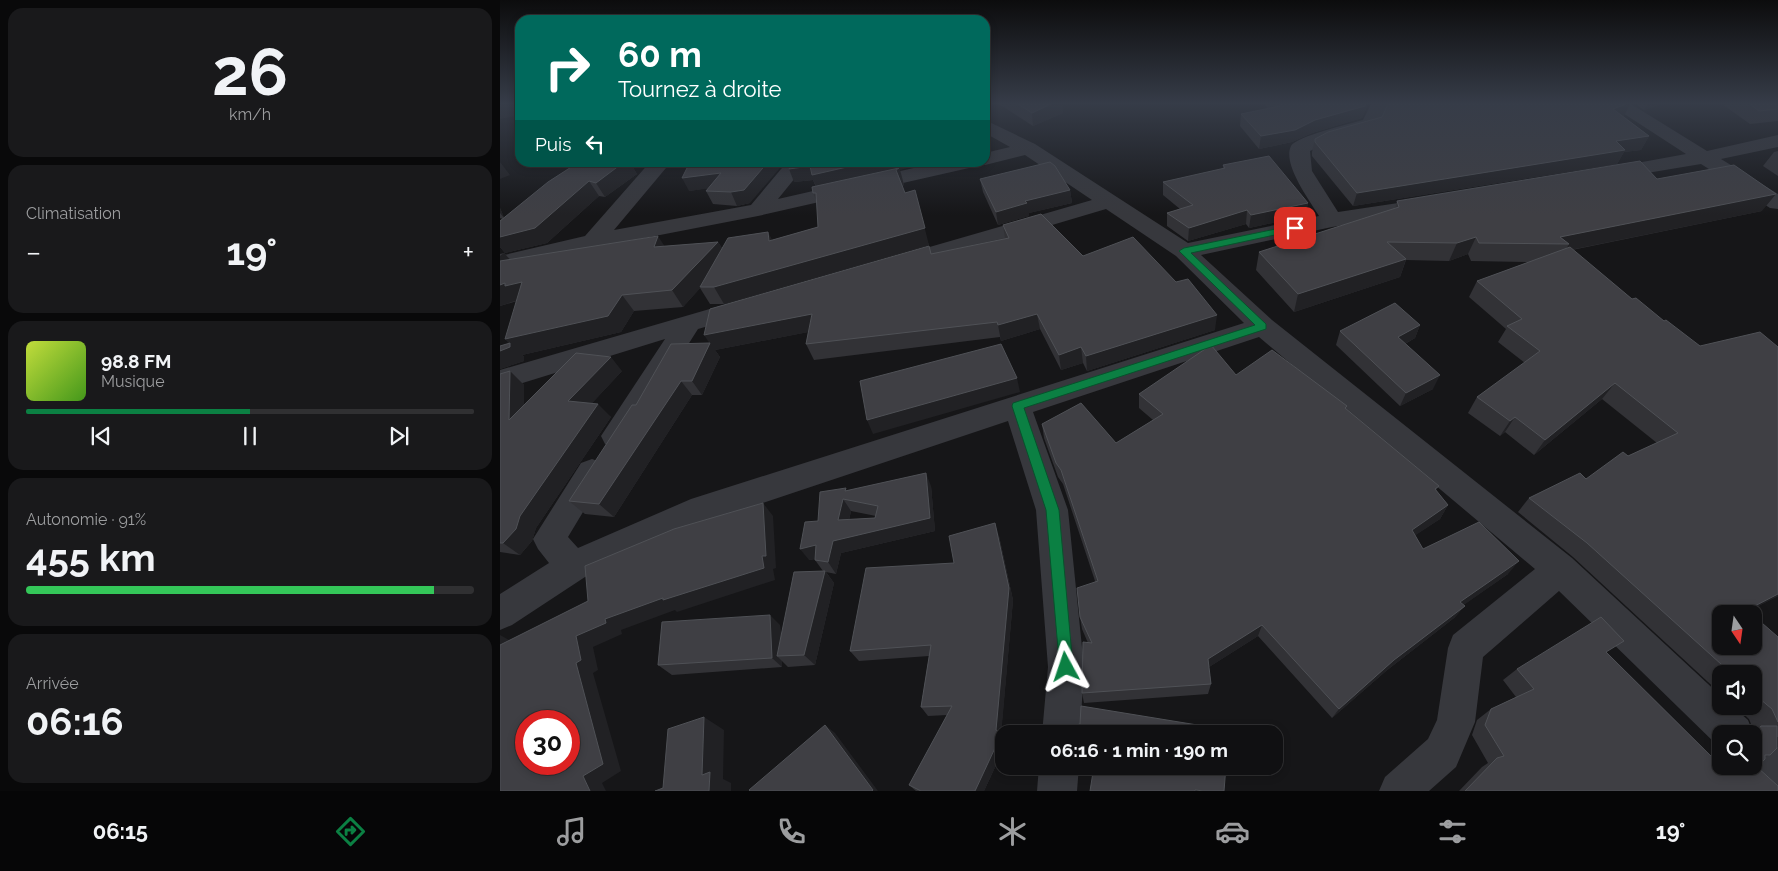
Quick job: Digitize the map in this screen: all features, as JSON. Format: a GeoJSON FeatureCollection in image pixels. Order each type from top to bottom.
{"type":"FeatureCollection","features":[{"type":"Feature","properties":{"kind":"street"},"geometry":{"type":"LineString","coordinates":[[1014,141],[1110,201],[1184,251],[1263,326],[1560,569],[1725,725]]}},
{"type":"Feature","properties":{"kind":"street"},"geometry":{"type":"LineString","coordinates":[[1315,141],[1300,148],[1302,171],[1332,220]]}},
{"type":"Feature","properties":{"kind":"street"},"geometry":{"type":"LineString","coordinates":[[1679,141],[1778,203]]}},
{"type":"Feature","properties":{"kind":"street"},"geometry":{"type":"LineString","coordinates":[[1588,177],[1706,157],[1778,141]]}},
{"type":"Feature","properties":{"kind":"street"},"geometry":{"type":"LineString","coordinates":[[990,158],[1028,148]]}},
{"type":"Feature","properties":{"kind":"street"},"geometry":{"type":"LineString","coordinates":[[593,241],[657,167]]}},
{"type":"Feature","properties":{"kind":"street"},"geometry":{"type":"LineString","coordinates":[[758,210],[794,167]]}},
{"type":"Feature","properties":{"kind":"street"},"geometry":{"type":"LineString","coordinates":[[500,264],[593,241],[758,210],[948,167]]}},
{"type":"Feature","properties":{"kind":"street"},"geometry":{"type":"LineString","coordinates":[[871,271],[1110,201]]}},
{"type":"Feature","properties":{"kind":"street"},"geometry":{"type":"LineString","coordinates":[[1184,251],[1332,220],[1440,202]]}},
{"type":"Feature","properties":{"kind":"street"},"geometry":{"type":"LineString","coordinates":[[500,380],[766,301]]}},
{"type":"Feature","properties":{"kind":"street"},"geometry":{"type":"LineString","coordinates":[[573,566],[549,539],[689,323]]}},
{"type":"Feature","properties":{"kind":"street"},"geometry":{"type":"LineString","coordinates":[[500,613],[573,566],[691,513],[1263,326]]}},
{"type":"Feature","properties":{"kind":"street"},"geometry":{"type":"LineString","coordinates":[[1018,406],[1052,510],[1066,667],[1062,725]]}},
{"type":"Feature","properties":{"kind":"street"},"geometry":{"type":"LineString","coordinates":[[1399,791],[1442,753],[1456,722],[1466,648],[1560,569]]}},
{"type":"Feature","properties":{"kind":"street"},"geometry":{"type":"LineString","coordinates":[[1762,760],[1778,775]]}},
{"type":"Feature","properties":{"kind":"street"},"geometry":{"type":"LineString","coordinates":[[1057,791],[1058,775]]}},
{"type":"Feature","properties":{"kind":"building"},"geometry":{"type":"Polygon","coordinates":[[[1617,141],[1625,150],[1357,193],[1315,142],[1617,141]]]}},
{"type":"Feature","properties":{"kind":"building"},"geometry":{"type":"Polygon","coordinates":[[[1269,156],[1308,203],[1251,215],[1247,210],[1189,228],[1167,213],[1193,205],[1163,182],[1225,168],[1223,165],[1269,156]]]}},
{"type":"Feature","properties":{"kind":"building"},"geometry":{"type":"Polygon","coordinates":[[[1640,161],[1657,179],[1734,165],[1776,194],[1560,237],[1569,244],[1479,243],[1476,237],[1457,243],[1387,242],[1406,259],[1298,294],[1259,252],[1399,207],[1397,201],[1640,161]]]}},
{"type":"Feature","properties":{"kind":"building"},"geometry":{"type":"Polygon","coordinates":[[[1050,162],[1055,166],[1070,190],[1025,201],[1027,203],[996,212],[980,179],[1050,162]]]}},
{"type":"Feature","properties":{"kind":"building"},"geometry":{"type":"Polygon","coordinates":[[[571,167],[617,167],[596,183],[589,181],[535,228],[500,237],[500,221],[548,182],[571,167]]]}},
{"type":"Feature","properties":{"kind":"building"},"geometry":{"type":"Polygon","coordinates":[[[688,167],[764,167],[744,190],[731,192],[706,191],[721,173],[682,178],[688,167]]]}},
{"type":"Feature","properties":{"kind":"building"},"geometry":{"type":"Polygon","coordinates":[[[810,167],[847,167],[812,175],[810,167]]]}},
{"type":"Feature","properties":{"kind":"building"},"geometry":{"type":"Polygon","coordinates":[[[899,168],[896,170],[905,193],[915,190],[925,228],[714,287],[700,287],[728,238],[768,232],[769,241],[818,227],[816,193],[813,193],[812,187],[899,168]]]}},
{"type":"Feature","properties":{"kind":"building"},"geometry":{"type":"Polygon","coordinates":[[[1041,214],[1083,256],[1133,237],[1176,282],[1188,279],[1217,315],[1086,356],[1081,347],[1059,355],[1037,314],[998,325],[997,322],[806,344],[812,314],[704,335],[710,309],[929,246],[931,254],[1009,238],[1003,225],[1041,214]]]}},
{"type":"Feature","properties":{"kind":"building"},"geometry":{"type":"Polygon","coordinates":[[[658,236],[654,247],[718,242],[672,290],[622,295],[608,316],[505,339],[522,282],[505,286],[505,283],[500,285],[500,261],[658,236]]]}},
{"type":"Feature","properties":{"kind":"building"},"geometry":{"type":"Polygon","coordinates":[[[1570,247],[1632,299],[1636,298],[1664,321],[1666,320],[1700,346],[1760,332],[1778,347],[1778,594],[1757,605],[1712,605],[1712,655],[1762,655],[1762,623],[1778,637],[1778,722],[1772,709],[1762,701],[1762,665],[1722,665],[1587,543],[1529,498],[1580,473],[1586,479],[1623,452],[1628,456],[1678,433],[1615,383],[1545,440],[1515,417],[1510,421],[1477,397],[1540,351],[1507,326],[1522,319],[1477,281],[1570,247]]]}},
{"type":"Feature","properties":{"kind":"building"},"geometry":{"type":"Polygon","coordinates":[[[1395,303],[1420,325],[1398,337],[1440,375],[1406,393],[1340,331],[1395,303]]]}},
{"type":"Feature","properties":{"kind":"building"},"geometry":{"type":"Polygon","coordinates":[[[510,343],[510,347],[500,351],[500,346],[510,343]]]}},
{"type":"Feature","properties":{"kind":"building"},"geometry":{"type":"Polygon","coordinates":[[[710,343],[692,381],[681,381],[599,504],[569,501],[632,405],[636,405],[671,344],[710,343]]]}},
{"type":"Feature","properties":{"kind":"building"},"geometry":{"type":"Polygon","coordinates":[[[1001,344],[1017,378],[867,420],[860,381],[1001,344]]]}},
{"type":"Feature","properties":{"kind":"building"},"geometry":{"type":"Polygon","coordinates":[[[1211,345],[1236,375],[1272,350],[1347,406],[1345,408],[1439,486],[1435,489],[1448,505],[1412,530],[1423,549],[1479,522],[1519,561],[1460,602],[1465,606],[1394,660],[1339,709],[1262,625],[1208,659],[1211,684],[1082,693],[1083,642],[1092,643],[1080,617],[1077,588],[1098,581],[1061,470],[1056,463],[1042,424],[1081,403],[1116,443],[1163,414],[1139,394],[1211,345]]]}},
{"type":"Feature","properties":{"kind":"building"},"geometry":{"type":"Polygon","coordinates":[[[576,353],[611,357],[568,401],[598,404],[520,516],[516,529],[503,543],[500,543],[500,374],[510,371],[509,420],[576,353]]]}},
{"type":"Feature","properties":{"kind":"building"},"geometry":{"type":"Polygon","coordinates":[[[926,473],[930,518],[833,541],[828,562],[815,560],[816,545],[800,549],[805,522],[818,521],[820,492],[846,488],[845,491],[926,473]],[[843,499],[838,520],[875,518],[878,506],[843,499]]]}},
{"type":"Feature","properties":{"kind":"building"},"geometry":{"type":"Polygon","coordinates":[[[763,503],[766,556],[762,556],[764,568],[663,600],[663,598],[605,619],[606,623],[576,636],[581,660],[576,663],[603,764],[583,776],[590,791],[500,791],[500,645],[588,601],[585,566],[674,529],[763,503]]]}},
{"type":"Feature","properties":{"kind":"building"},"geometry":{"type":"Polygon","coordinates":[[[995,523],[1009,588],[995,725],[995,748],[975,791],[921,791],[909,785],[952,706],[921,707],[931,645],[850,651],[866,568],[954,563],[949,536],[995,523]]]}},
{"type":"Feature","properties":{"kind":"building"},"geometry":{"type":"Polygon","coordinates":[[[825,571],[804,655],[777,656],[794,572],[825,571]]]}},
{"type":"Feature","properties":{"kind":"building"},"geometry":{"type":"Polygon","coordinates":[[[770,615],[772,658],[658,665],[662,622],[770,615]]]}},
{"type":"Feature","properties":{"kind":"building"},"geometry":{"type":"Polygon","coordinates":[[[1601,617],[1624,641],[1606,652],[1712,757],[1712,775],[1762,775],[1762,772],[1778,786],[1778,791],[1465,791],[1497,758],[1504,756],[1485,725],[1491,709],[1534,689],[1517,669],[1601,617]]]}},
{"type":"Feature","properties":{"kind":"building"},"geometry":{"type":"Polygon","coordinates":[[[1081,706],[1197,725],[1076,725],[1080,724],[1081,706]]]}},
{"type":"Feature","properties":{"kind":"building"},"geometry":{"type":"Polygon","coordinates":[[[704,717],[702,775],[710,772],[709,791],[655,791],[663,788],[668,729],[704,717]]]}},
{"type":"Feature","properties":{"kind":"building"},"geometry":{"type":"Polygon","coordinates":[[[825,725],[872,791],[749,790],[825,725]]]}},
{"type":"Feature","properties":{"kind":"building"},"geometry":{"type":"Polygon","coordinates":[[[1762,726],[1777,726],[1777,748],[1770,755],[1765,755],[1765,759],[1762,762],[1762,726]]]}},
{"type":"Feature","properties":{"kind":"building"},"geometry":{"type":"Polygon","coordinates":[[[1093,775],[1225,775],[1224,791],[1090,791],[1093,775]]]}},
{"type":"Feature","properties":{"kind":"route"},"geometry":{"type":"LineString","coordinates":[[1066,667],[1052,510],[1018,406],[1263,326],[1184,251],[1295,228]]}}]}
